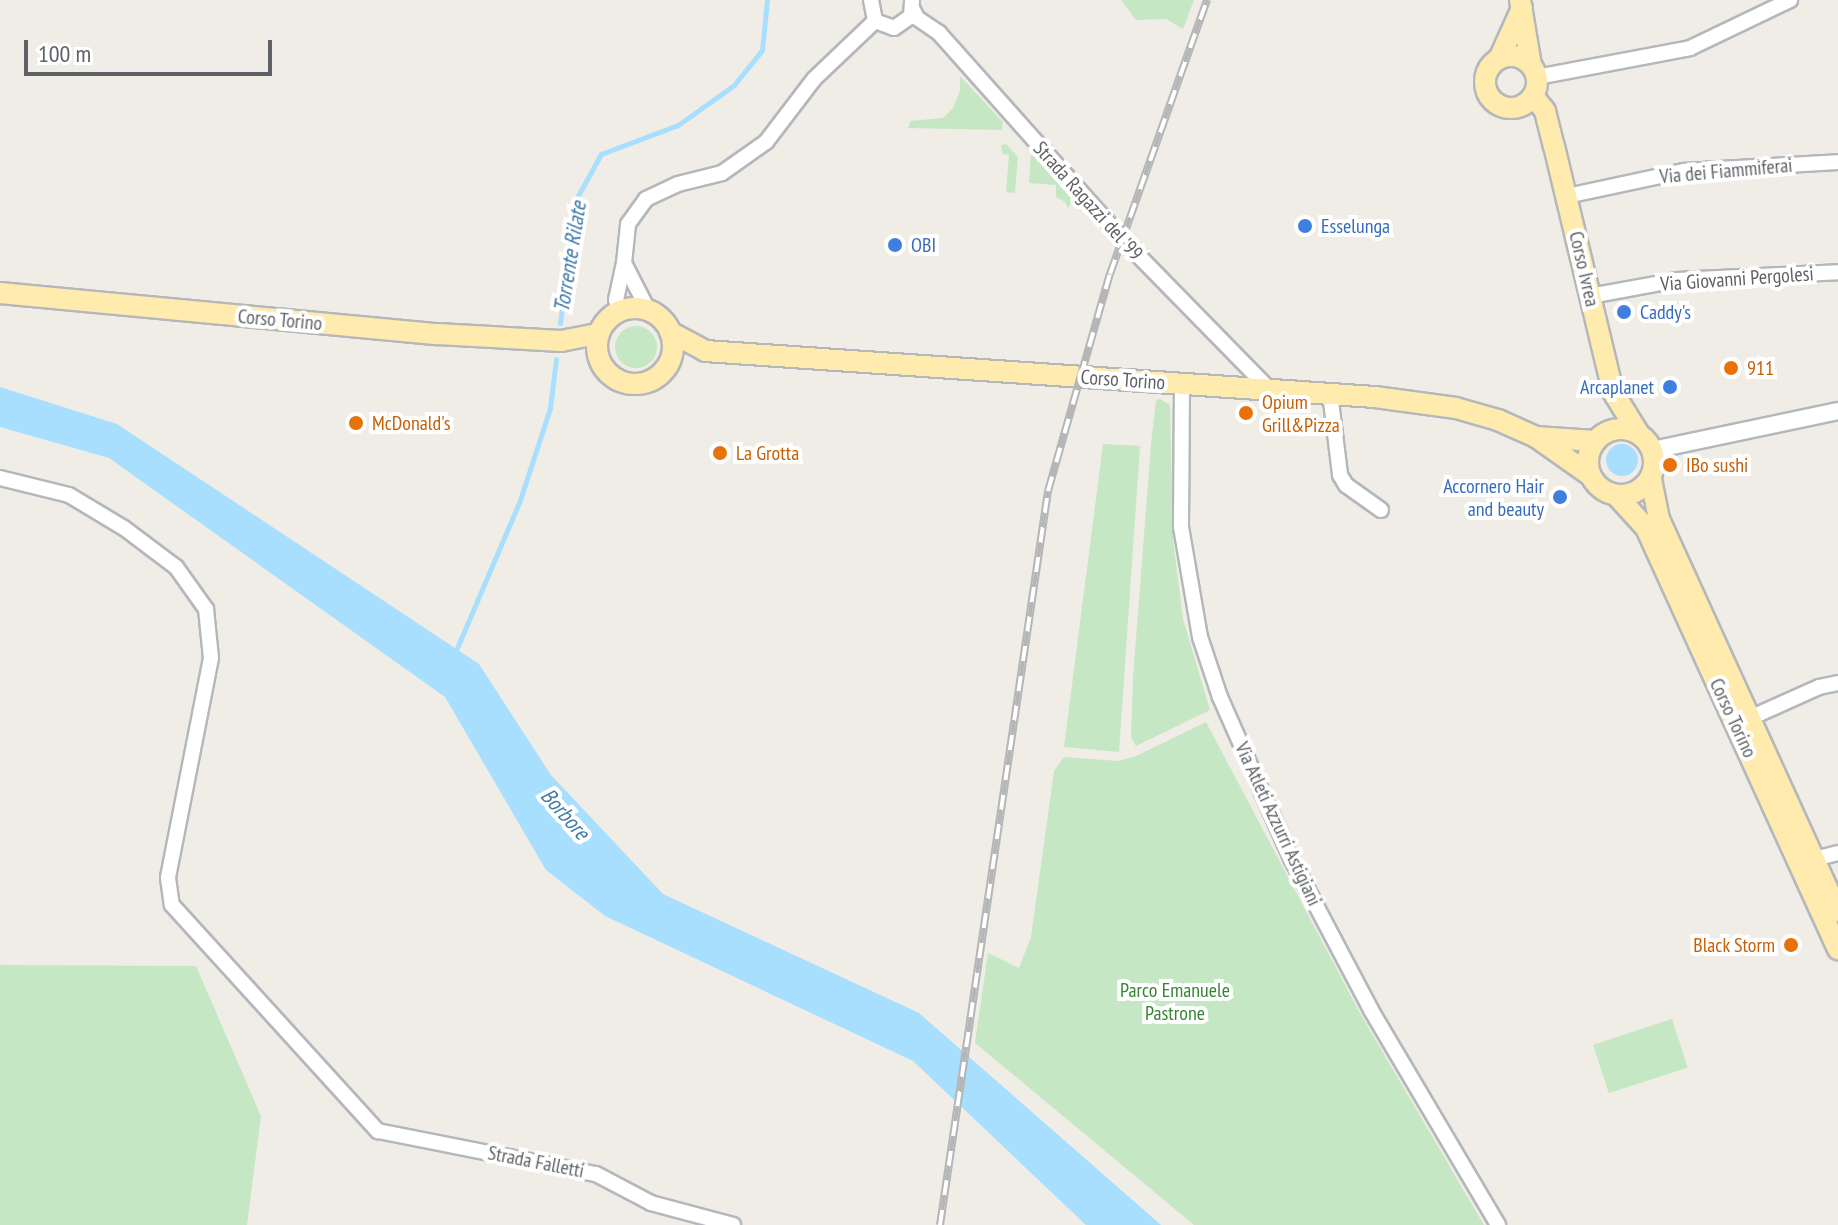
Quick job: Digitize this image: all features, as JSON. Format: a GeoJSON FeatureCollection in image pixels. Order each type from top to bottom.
{"type":"FeatureCollection","features":[{"type":"Feature","properties":{"kind":"main road","name":"Corso Ivrea"},"geometry":{"type":"LineString","coordinates":[[1521,4],[1499,59],[1487,71],[1486,88],[1494,102],[1530,86]]}},
{"type":"Feature","properties":{"kind":"main road","name":"Corso Ivrea"},"geometry":{"type":"LineString","coordinates":[[1521,4],[1530,86],[1554,146],[1613,392],[1639,434]]}},
{"type":"Feature","properties":{"kind":"main road"},"geometry":{"type":"LineString","coordinates":[[1499,59],[1516,56],[1530,86]]}},
{"type":"Feature","properties":{"kind":"main road","name":"Corso Torino"},"geometry":{"type":"LineString","coordinates":[[0,293],[383,329],[561,341],[598,334]]}},
{"type":"Feature","properties":{"kind":"main road"},"geometry":{"type":"LineString","coordinates":[[600,360],[598,334],[603,324],[620,311],[648,310]]}},
{"type":"Feature","properties":{"kind":"main road","name":"Corso Torino"},"geometry":{"type":"LineString","coordinates":[[648,310],[658,315],[670,332],[705,351]]}},
{"type":"Feature","properties":{"kind":"main road"},"geometry":{"type":"LineString","coordinates":[[668,364],[673,348],[670,332]]}},
{"type":"Feature","properties":{"kind":"main road","name":"Corso Torino"},"geometry":{"type":"LineString","coordinates":[[561,341],[600,360],[613,377],[636,383],[658,376],[668,364],[705,351],[1330,393],[1456,408],[1498,420],[1536,437],[1590,475]]}},
{"type":"Feature","properties":{"kind":"main road","name":"Corso Ivrea"},"geometry":{"type":"LineString","coordinates":[[1602,436],[1613,392]]}},
{"type":"Feature","properties":{"kind":"main road"},"geometry":{"type":"LineString","coordinates":[[1619,429],[1639,434],[1653,450],[1655,460],[1651,479],[1636,492],[1616,495],[1604,491],[1590,475],[1588,457],[1602,436],[1619,429]]}},
{"type":"Feature","properties":{"kind":"main road","name":"Corso Torino"},"geometry":{"type":"LineString","coordinates":[[1536,437],[1602,436]]}},
{"type":"Feature","properties":{"kind":"main road","name":"Corso Torino"},"geometry":{"type":"LineString","coordinates":[[1651,479],[1659,519],[1838,911]]}},
{"type":"Feature","properties":{"kind":"main road","name":"Corso Torino"},"geometry":{"type":"LineString","coordinates":[[1616,495],[1646,528],[1838,949]]}},
{"type":"Feature","properties":{"kind":"street"},"geometry":{"type":"LineString","coordinates":[[871,0],[875,21]]}},
{"type":"Feature","properties":{"kind":"street"},"geometry":{"type":"LineString","coordinates":[[1530,86],[1690,48],[1790,0]]}},
{"type":"Feature","properties":{"kind":"street"},"geometry":{"type":"LineString","coordinates":[[875,21],[894,28],[907,22],[912,5]]}},
{"type":"Feature","properties":{"kind":"street","name":"Strada Ragazzi del '99"},"geometry":{"type":"LineString","coordinates":[[912,5],[917,18],[939,33],[1129,246],[1269,389]]}},
{"type":"Feature","properties":{"kind":"street"},"geometry":{"type":"LineString","coordinates":[[620,311],[616,300],[628,224],[646,199],[678,184],[722,173],[766,142],[814,79],[875,21]]}},
{"type":"Feature","properties":{"kind":"street","name":"Via dei Fiammiferai"},"geometry":{"type":"LineString","coordinates":[[1567,196],[1684,171],[1838,162]]}},
{"type":"Feature","properties":{"kind":"street"},"geometry":{"type":"LineString","coordinates":[[624,263],[648,310]]}},
{"type":"Feature","properties":{"kind":"street","name":"Via Giovanni Pergolesi"},"geometry":{"type":"LineString","coordinates":[[1590,296],[1677,280],[1838,272]]}},
{"type":"Feature","properties":{"kind":"street","name":"Via Atleti Azzurri Astigiani"},"geometry":{"type":"LineString","coordinates":[[1182,384],[1181,527],[1200,637],[1220,697],[1292,860],[1371,1010],[1498,1225]]}},
{"type":"Feature","properties":{"kind":"street"},"geometry":{"type":"LineString","coordinates":[[1330,393],[1340,475],[1346,485],[1381,510]]}},
{"type":"Feature","properties":{"kind":"street"},"geometry":{"type":"LineString","coordinates":[[1653,450],[1838,411]]}},
{"type":"Feature","properties":{"kind":"street","name":"Strada Falletti"},"geometry":{"type":"LineString","coordinates":[[0,478],[69,495],[124,528],[176,567],[206,609],[211,658],[168,878],[172,905],[378,1131],[596,1174],[651,1203],[733,1225]]}},
{"type":"Feature","properties":{"kind":"street"},"geometry":{"type":"LineString","coordinates":[[1750,718],[1819,687],[1838,683]]}},
{"type":"Feature","properties":{"kind":"street"},"geometry":{"type":"LineString","coordinates":[[1814,859],[1838,853]]}},
{"type":"Feature","properties":{"kind":"green space"},"geometry":{"type":"Polygon","coordinates":[[[1121,0],[1194,0],[1183,29],[1166,19],[1136,20],[1121,0]]]}},
{"type":"Feature","properties":{"kind":"green space"},"geometry":{"type":"Polygon","coordinates":[[[960,76],[1003,122],[1002,130],[908,128],[910,121],[943,118],[953,108],[960,91],[960,76]]]}},
{"type":"Feature","properties":{"kind":"green space"},"geometry":{"type":"Polygon","coordinates":[[[1006,144],[1018,157],[1015,193],[1006,192],[1009,155],[1003,154],[1001,145],[1006,144]]]}},
{"type":"Feature","properties":{"kind":"green space"},"geometry":{"type":"Polygon","coordinates":[[[1031,153],[1074,199],[1068,208],[1056,197],[1056,185],[1029,183],[1031,153]]]}},
{"type":"Feature","properties":{"kind":"green space"},"geometry":{"type":"Polygon","coordinates":[[[636,326],[651,332],[657,347],[651,362],[636,368],[621,362],[615,347],[621,332],[636,326]]]}},
{"type":"Feature","properties":{"kind":"green space"},"geometry":{"type":"Polygon","coordinates":[[[1156,400],[1170,405],[1173,539],[1183,619],[1210,710],[1136,746],[1131,738],[1133,677],[1151,444],[1156,400]]]}},
{"type":"Feature","properties":{"kind":"green space"},"geometry":{"type":"Polygon","coordinates":[[[1103,444],[1140,446],[1119,752],[1064,747],[1103,444]]]}},
{"type":"Feature","properties":{"kind":"green space","name":"Parco Emanuele Pastrone"},"geometry":{"type":"Polygon","coordinates":[[[1206,722],[1361,1015],[1484,1225],[1194,1225],[975,1043],[988,953],[1019,968],[1031,937],[1054,771],[1064,757],[1118,761],[1136,756],[1206,722]]]}},
{"type":"Feature","properties":{"kind":"green space"},"geometry":{"type":"Polygon","coordinates":[[[0,965],[196,966],[261,1116],[247,1225],[0,1225],[0,965]]]}},
{"type":"Feature","properties":{"kind":"green space"},"geometry":{"type":"Polygon","coordinates":[[[1672,1019],[1688,1068],[1609,1093],[1593,1045],[1672,1019]]]}},
{"type":"Feature","properties":{"kind":"water","name":"Borbore"},"geometry":{"type":"Polygon","coordinates":[[[0,387],[117,424],[479,664],[551,775],[663,894],[919,1013],[1161,1225],[1086,1225],[913,1061],[605,916],[546,870],[445,697],[109,458],[0,427],[0,387]]]}},
{"type":"Feature","properties":{"kind":"water"},"geometry":{"type":"Polygon","coordinates":[[[1622,444],[1633,449],[1638,460],[1633,471],[1622,476],[1611,471],[1606,460],[1611,449],[1622,444]]]}},
{"type":"Feature","properties":{"kind":"waterway","name":"Torrente Rilate"},"geometry":{"type":"LineString","coordinates":[[560,323],[575,201],[601,154],[678,125],[734,85],[762,50],[767,0]]}},
{"type":"Feature","properties":{"kind":"waterway","name":"Torrente Rilate"},"geometry":{"type":"LineString","coordinates":[[454,655],[520,500],[550,408],[556,359]]}},
{"type":"Feature","properties":{"kind":"railway"},"geometry":{"type":"LineString","coordinates":[[940,1225],[1048,491],[1110,274],[1207,0]]}},
{"type":"Feature","properties":{"kind":"place","name":"Esselunga"},"geometry":{"type":"Point","coordinates":[1305,226]}},
{"type":"Feature","properties":{"kind":"place","name":"OBI"},"geometry":{"type":"Point","coordinates":[895,245]}},
{"type":"Feature","properties":{"kind":"place","name":"Caddy's"},"geometry":{"type":"Point","coordinates":[1624,312]}},
{"type":"Feature","properties":{"kind":"place","name":"911"},"geometry":{"type":"Point","coordinates":[1731,368]}},
{"type":"Feature","properties":{"kind":"place","name":"Arcaplanet"},"geometry":{"type":"Point","coordinates":[1670,387]}},
{"type":"Feature","properties":{"kind":"place","name":"Opium Grill&Pizza"},"geometry":{"type":"Point","coordinates":[1246,413]}},
{"type":"Feature","properties":{"kind":"place","name":"McDonald's"},"geometry":{"type":"Point","coordinates":[356,423]}},
{"type":"Feature","properties":{"kind":"place","name":"La Grotta"},"geometry":{"type":"Point","coordinates":[720,453]}},
{"type":"Feature","properties":{"kind":"place","name":"IBo sushi"},"geometry":{"type":"Point","coordinates":[1670,465]}},
{"type":"Feature","properties":{"kind":"place","name":"Accornero Hair and beauty"},"geometry":{"type":"Point","coordinates":[1560,497]}},
{"type":"Feature","properties":{"kind":"place","name":"Black Storm"},"geometry":{"type":"Point","coordinates":[1791,945]}}]}
